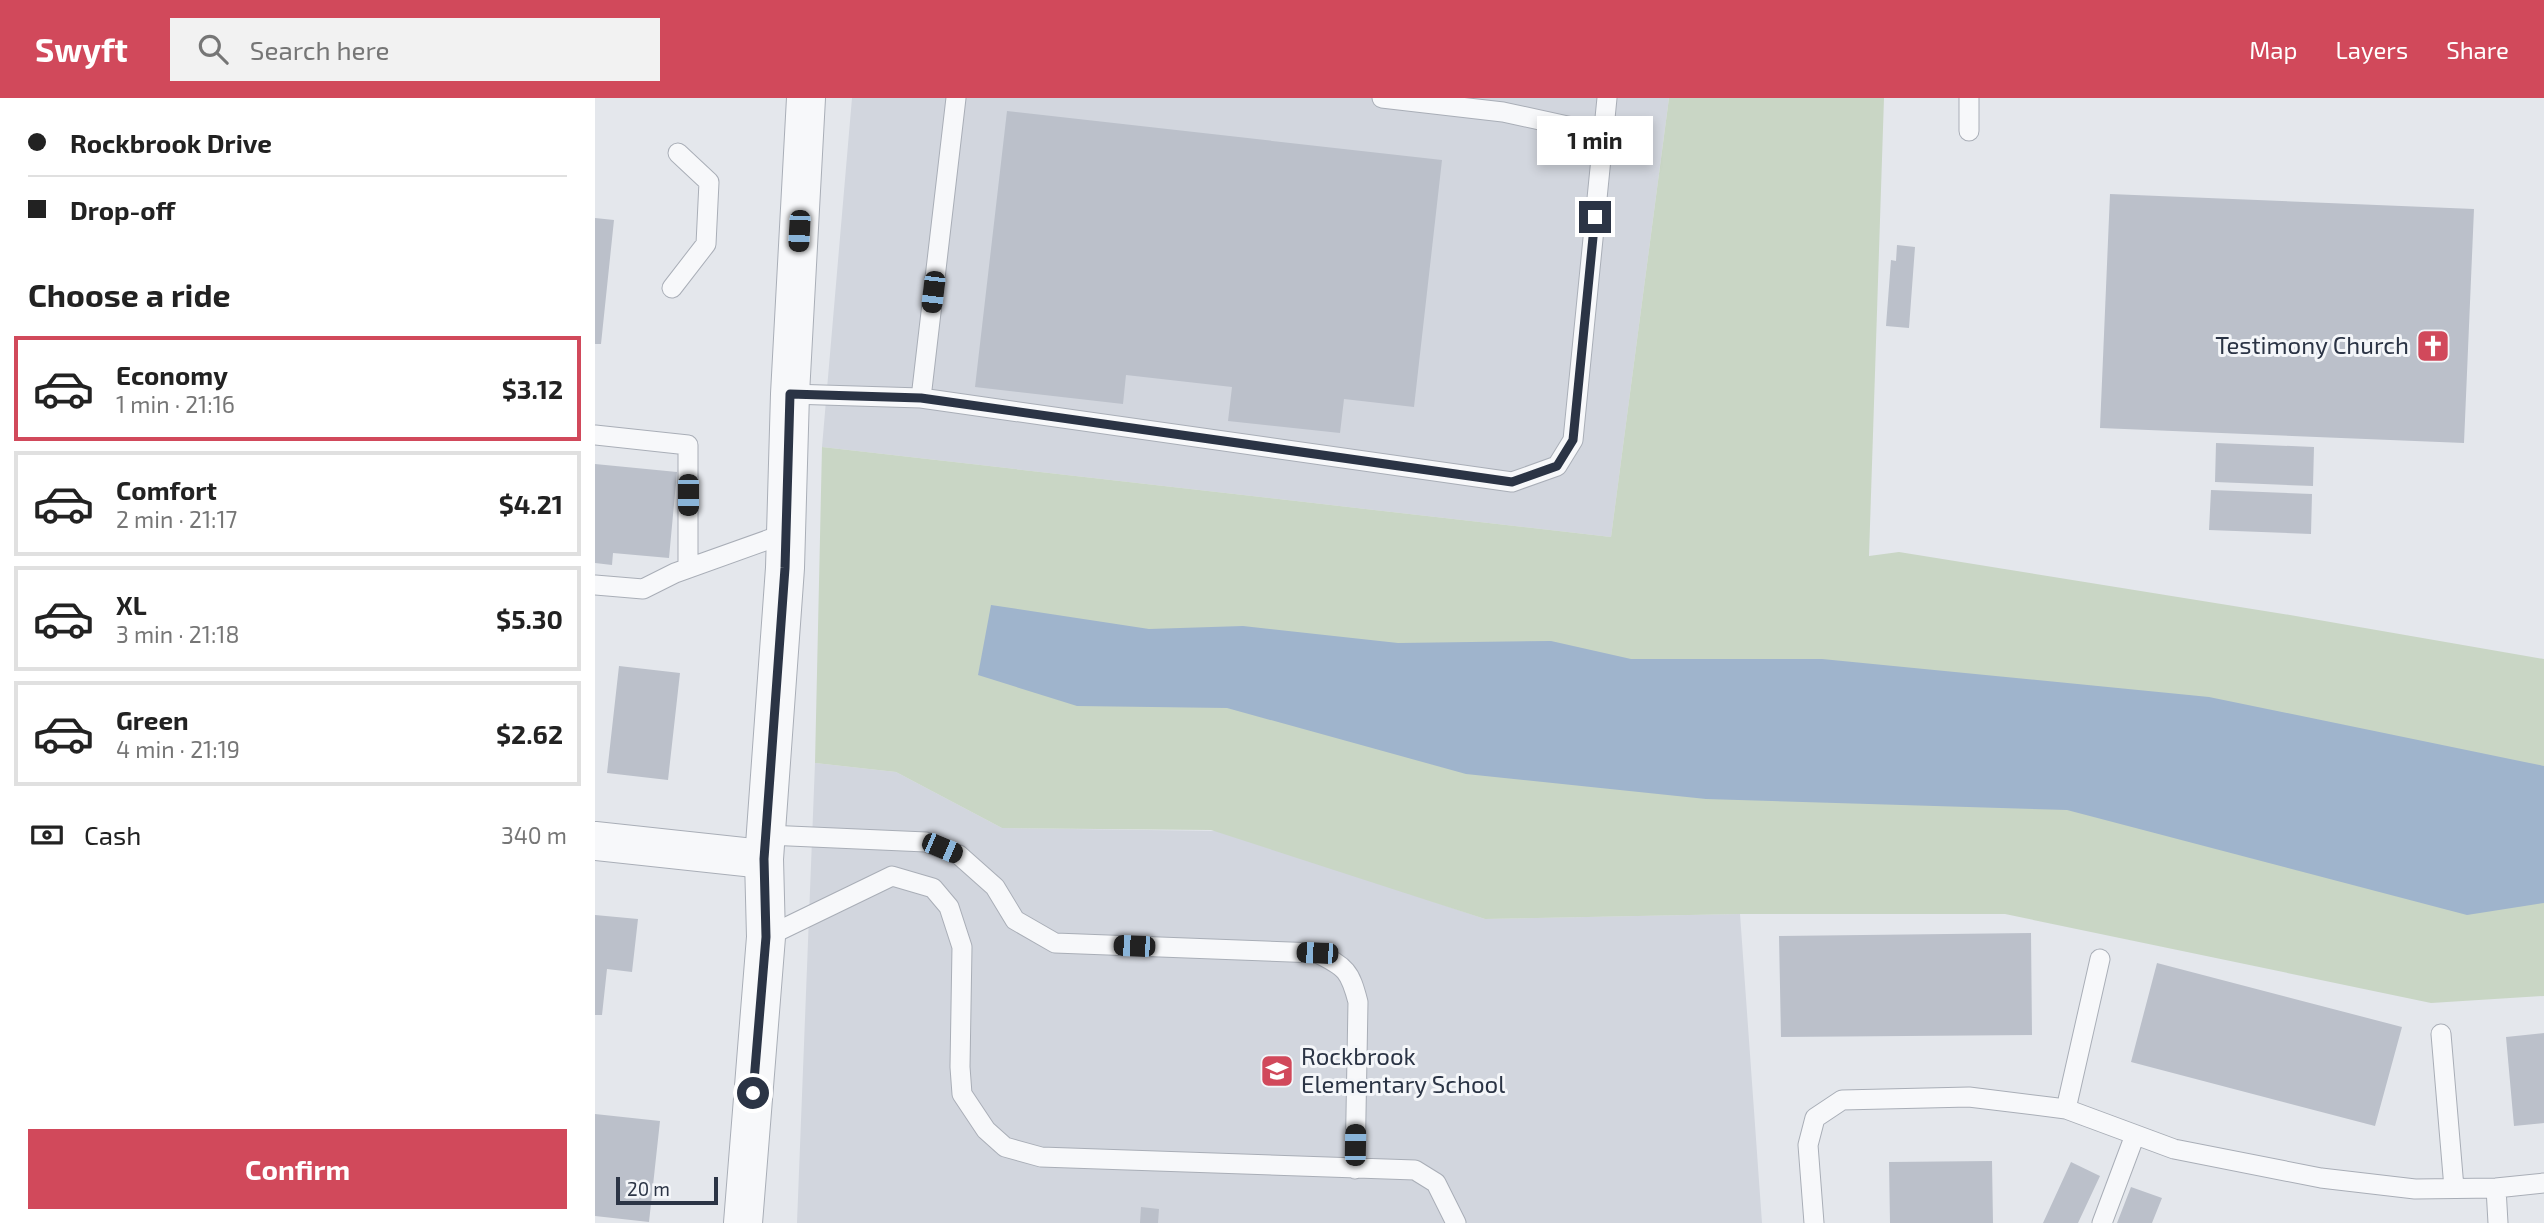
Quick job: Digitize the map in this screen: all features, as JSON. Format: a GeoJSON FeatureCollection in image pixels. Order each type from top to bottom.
{"type":"FeatureCollection","features":[{"type":"Feature","properties":{"kind":"street"},"geometry":{"type":"LineString","coordinates":[[743,1223],[766,937],[766,847],[787,533],[790,394],[806,98]]}},
{"type":"Feature","properties":{"kind":"street"},"geometry":{"type":"LineString","coordinates":[[595,841],[766,847]]}},
{"type":"Feature","properties":{"kind":"lane"},"geometry":{"type":"LineString","coordinates":[[921,398],[956,98]]}},
{"type":"Feature","properties":{"kind":"lane"},"geometry":{"type":"LineString","coordinates":[[1382,98],[1503,112],[1604,134]]}},
{"type":"Feature","properties":{"kind":"lane"},"geometry":{"type":"LineString","coordinates":[[790,394],[921,398],[1512,482],[1557,466],[1573,440],[1608,98]]}},
{"type":"Feature","properties":{"kind":"lane"},"geometry":{"type":"LineString","coordinates":[[1969,98],[1969,131]]}},
{"type":"Feature","properties":{"kind":"lane"},"geometry":{"type":"LineString","coordinates":[[672,288],[706,244],[709,182],[678,153]]}},
{"type":"Feature","properties":{"kind":"lane"},"geometry":{"type":"LineString","coordinates":[[595,435],[688,445],[688,568]]}},
{"type":"Feature","properties":{"kind":"lane"},"geometry":{"type":"LineString","coordinates":[[595,585],[643,589],[688,568],[787,533]]}},
{"type":"Feature","properties":{"kind":"lane"},"geometry":{"type":"LineString","coordinates":[[766,847],[926,842],[958,855],[995,887],[1016,920],[1055,943],[1317,953],[1338,964],[1352,978],[1358,1002],[1355,1169]]}},
{"type":"Feature","properties":{"kind":"lane"},"geometry":{"type":"LineString","coordinates":[[766,937],[892,876],[933,888],[949,907],[962,947],[960,1067],[963,1094],[986,1130],[1006,1147],[1041,1157],[1415,1171],[1436,1183],[1457,1223]]}},
{"type":"Feature","properties":{"kind":"lane"},"geometry":{"type":"LineString","coordinates":[[2066,1110],[2100,959]]}},
{"type":"Feature","properties":{"kind":"lane"},"geometry":{"type":"LineString","coordinates":[[2441,1034],[2454,1188]]}},
{"type":"Feature","properties":{"kind":"lane"},"geometry":{"type":"LineString","coordinates":[[1814,1223],[1808,1144],[1815,1118],[1842,1100],[1969,1097],[2066,1110],[2174,1149],[2321,1178],[2415,1189],[2496,1188],[2544,1183]]}},
{"type":"Feature","properties":{"kind":"lane"},"geometry":{"type":"LineString","coordinates":[[2102,1223],[2135,1135]]}},
{"type":"Feature","properties":{"kind":"lane"},"geometry":{"type":"LineString","coordinates":[[2496,1188],[2498,1223]]}},
{"type":"Feature","properties":{"kind":"shaded area"},"geometry":{"type":"Polygon","coordinates":[[[852,98],[1669,98],[1611,537],[822,447],[852,98]]]}},
{"type":"Feature","properties":{"kind":"shaded area","name":"Rockbrook Elementary School"},"geometry":{"type":"Polygon","coordinates":[[[815,763],[896,772],[1002,828],[1223,831],[1485,919],[1740,914],[1762,1223],[797,1223],[815,763]]]}},
{"type":"Feature","properties":{"kind":"green space"},"geometry":{"type":"Polygon","coordinates":[[[1669,98],[1884,98],[1869,556],[1899,552],[2544,659],[2544,996],[2431,1003],[2005,914],[1740,914],[1485,919],[1211,830],[1002,828],[896,772],[815,763],[822,447],[1611,537],[1669,98]]]}},
{"type":"Feature","properties":{"kind":"water"},"geometry":{"type":"Polygon","coordinates":[[[991,605],[1149,629],[1243,626],[1398,643],[1551,641],[1631,659],[1822,659],[2209,697],[2544,766],[2544,903],[2467,915],[2067,810],[1706,799],[1466,774],[1227,708],[1077,706],[978,675],[991,605]]]}},
{"type":"Feature","properties":{"kind":"building"},"geometry":{"type":"Polygon","coordinates":[[[1007,111],[1442,160],[1414,407],[1344,399],[1340,433],[1228,421],[1232,387],[1126,375],[1123,404],[975,387],[1007,111]]]}},
{"type":"Feature","properties":{"kind":"building"},"geometry":{"type":"Polygon","coordinates":[[[2110,194],[2474,209],[2464,443],[2100,428],[2110,194]]]}},
{"type":"Feature","properties":{"kind":"building"},"geometry":{"type":"Polygon","coordinates":[[[595,218],[614,220],[601,344],[595,344],[595,218]]]}},
{"type":"Feature","properties":{"kind":"building"},"geometry":{"type":"Polygon","coordinates":[[[1897,245],[1915,247],[1909,328],[1886,326],[1891,260],[1896,261],[1897,245]]]}},
{"type":"Feature","properties":{"kind":"building"},"geometry":{"type":"Polygon","coordinates":[[[2216,443],[2314,447],[2313,486],[2215,482],[2216,443]]]}},
{"type":"Feature","properties":{"kind":"building"},"geometry":{"type":"Polygon","coordinates":[[[595,464],[677,472],[669,558],[613,553],[612,565],[595,563],[595,464]]]}},
{"type":"Feature","properties":{"kind":"building"},"geometry":{"type":"Polygon","coordinates":[[[2211,490],[2312,494],[2311,534],[2209,530],[2211,490]]]}},
{"type":"Feature","properties":{"kind":"building"},"geometry":{"type":"Polygon","coordinates":[[[619,666],[680,673],[668,780],[607,773],[619,666]]]}},
{"type":"Feature","properties":{"kind":"building"},"geometry":{"type":"Polygon","coordinates":[[[595,915],[638,919],[632,972],[607,969],[602,1015],[595,1015],[595,915]]]}},
{"type":"Feature","properties":{"kind":"building"},"geometry":{"type":"Polygon","coordinates":[[[2031,933],[2032,1035],[1781,1037],[1779,936],[2031,933]]]}},
{"type":"Feature","properties":{"kind":"building"},"geometry":{"type":"Polygon","coordinates":[[[2157,963],[2402,1027],[2375,1126],[2131,1062],[2157,963]]]}},
{"type":"Feature","properties":{"kind":"building"},"geometry":{"type":"Polygon","coordinates":[[[2544,1033],[2544,1123],[2514,1126],[2506,1037],[2544,1033]]]}},
{"type":"Feature","properties":{"kind":"building"},"geometry":{"type":"Polygon","coordinates":[[[595,1114],[660,1121],[649,1222],[595,1216],[595,1114]]]}},
{"type":"Feature","properties":{"kind":"building"},"geometry":{"type":"Polygon","coordinates":[[[1992,1161],[1993,1223],[1890,1223],[1889,1162],[1992,1161]]]}},
{"type":"Feature","properties":{"kind":"building"},"geometry":{"type":"Polygon","coordinates":[[[2071,1162],[2100,1176],[2078,1223],[2043,1223],[2071,1162]]]}},
{"type":"Feature","properties":{"kind":"building"},"geometry":{"type":"Polygon","coordinates":[[[2131,1187],[2162,1198],[2152,1223],[2117,1223],[2131,1187]]]}},
{"type":"Feature","properties":{"kind":"building"},"geometry":{"type":"Polygon","coordinates":[[[1141,1207],[1159,1209],[1158,1223],[1140,1223],[1141,1207]]]}},
{"type":"Feature","properties":{"kind":"place","name":"Testimony Church"},"geometry":{"type":"Point","coordinates":[2433,346]}},
{"type":"Feature","properties":{"kind":"place","name":"Rockbrook Elementary School"},"geometry":{"type":"Point","coordinates":[1277,1071]}},
{"type":"Feature","properties":{"kind":"route"},"geometry":{"type":"LineString","coordinates":[[753,1093],[766,937],[764,859],[787,533],[790,394],[921,398],[1512,482],[1557,466],[1573,440],[1595,217]]}}]}
